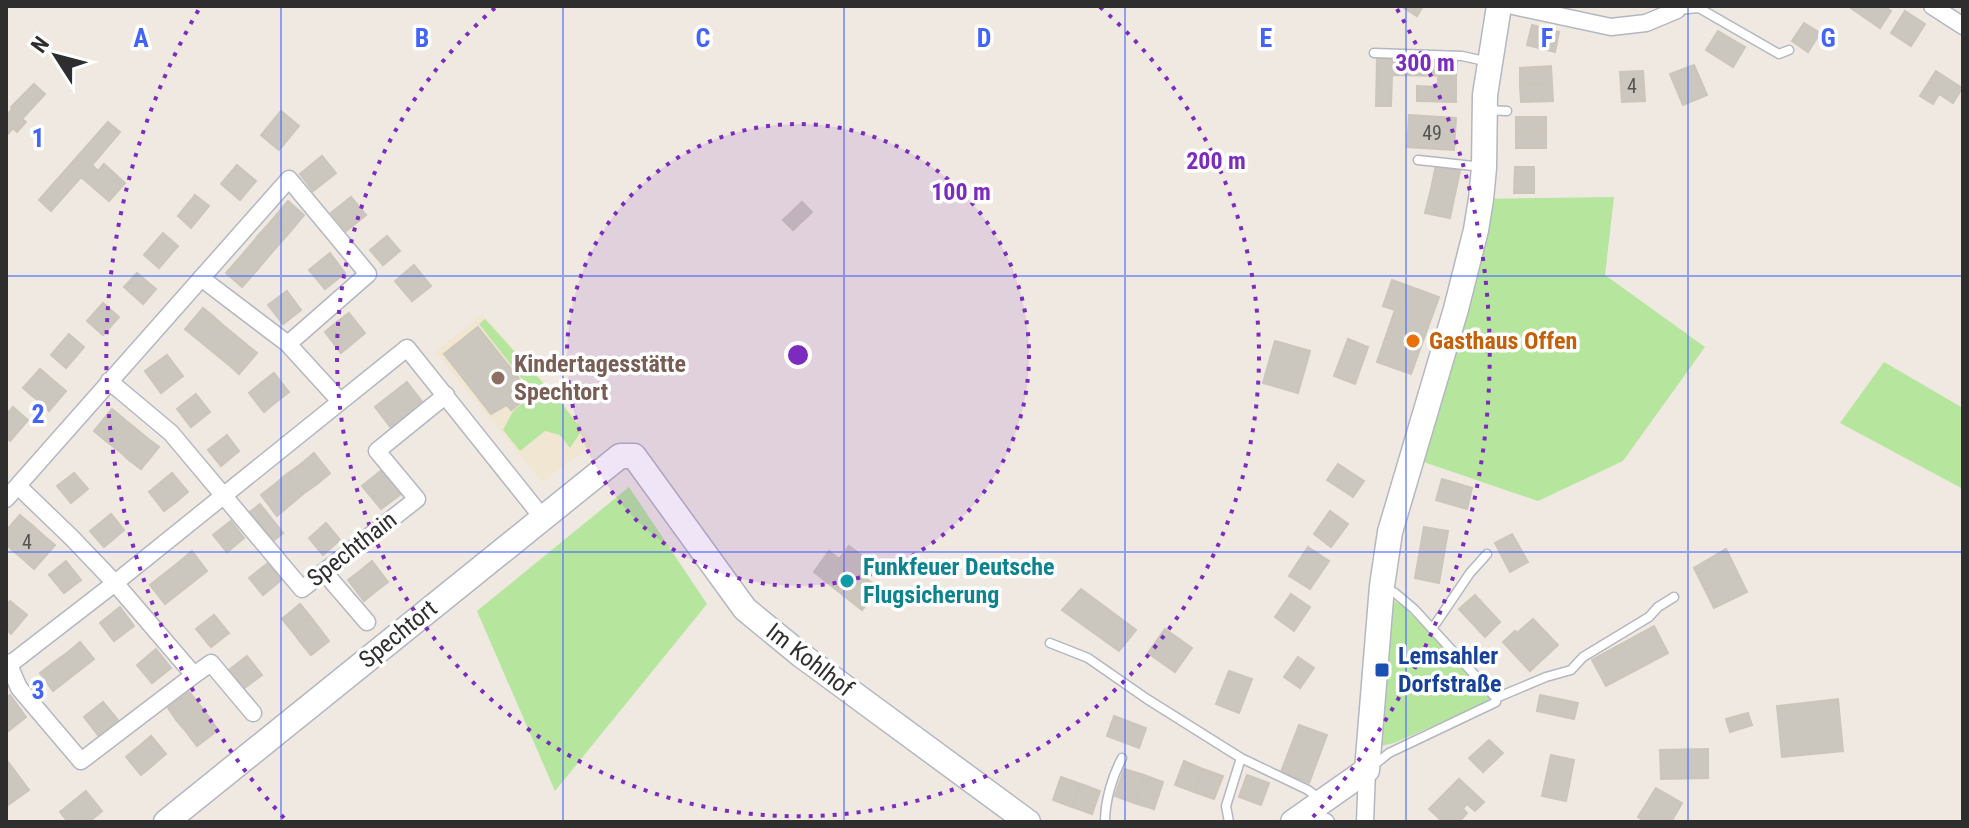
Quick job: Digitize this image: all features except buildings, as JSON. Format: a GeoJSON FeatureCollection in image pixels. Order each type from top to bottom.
{"type":"FeatureCollection","features":[{"type":"Feature","properties":{"kind":"street"},"geometry":{"type":"LineString","coordinates":[[1365,822],[1382,586],[1390,532],[1456,309],[1476,230],[1496,110],[1485,95],[1499,6]]}},
{"type":"Feature","properties":{"kind":"street"},"geometry":{"type":"LineString","coordinates":[[1513,6],[1611,27],[1646,23],[1677,10]]}},
{"type":"Feature","properties":{"kind":"street"},"geometry":{"type":"LineString","coordinates":[[1932,6],[1963,25]]}},
{"type":"Feature","properties":{"kind":"street"},"geometry":{"type":"LineString","coordinates":[[6,499],[289,179],[368,274],[288,344]]}},
{"type":"Feature","properties":{"kind":"street"},"geometry":{"type":"LineString","coordinates":[[201,278],[288,344],[340,401]]}},
{"type":"Feature","properties":{"kind":"street"},"geometry":{"type":"LineString","coordinates":[[253,713],[211,663],[81,761],[19,688],[8,664],[115,583],[407,348],[542,517]]}},
{"type":"Feature","properties":{"kind":"street"},"geometry":{"type":"LineString","coordinates":[[109,381],[171,433],[224,495]]}},
{"type":"Feature","properties":{"kind":"street","name":"Spechthain"},"geometry":{"type":"LineString","coordinates":[[224,495],[302,589],[417,499],[377,451],[446,395]]}},
{"type":"Feature","properties":{"kind":"street","name":"Spechtort"},"geometry":{"type":"LineString","coordinates":[[166,822],[620,456],[634,456]]}},
{"type":"Feature","properties":{"kind":"street","name":"Im Kohlhof"},"geometry":{"type":"LineString","coordinates":[[634,456],[745,609],[801,655],[1028,822]]}},
{"type":"Feature","properties":{"kind":"street"},"geometry":{"type":"LineString","coordinates":[[18,486],[115,583],[194,675]]}},
{"type":"Feature","properties":{"kind":"street"},"geometry":{"type":"LineString","coordinates":[[324,572],[367,622]]}},
{"type":"Feature","properties":{"kind":"street"},"geometry":{"type":"LineString","coordinates":[[1313,815],[1367,770]]}},
{"type":"Feature","properties":{"kind":"lane"},"geometry":{"type":"LineString","coordinates":[[1677,10],[1699,8],[1779,54],[1789,50]]}},
{"type":"Feature","properties":{"kind":"lane"},"geometry":{"type":"LineString","coordinates":[[1374,53],[1462,56],[1490,62]]}},
{"type":"Feature","properties":{"kind":"lane"},"geometry":{"type":"LineString","coordinates":[[1418,160],[1484,168]]}},
{"type":"Feature","properties":{"kind":"lane"},"geometry":{"type":"LineString","coordinates":[[1432,629],[1470,573],[1487,554]]}},
{"type":"Feature","properties":{"kind":"lane"},"geometry":{"type":"LineString","coordinates":[[1382,586],[1395,593],[1432,629],[1496,698]]}},
{"type":"Feature","properties":{"kind":"lane"},"geometry":{"type":"LineString","coordinates":[[1367,770],[1389,753],[1496,702],[1496,698],[1571,670],[1583,657],[1649,617],[1674,597]]}},
{"type":"Feature","properties":{"kind":"lane"},"geometry":{"type":"LineString","coordinates":[[1050,643],[1088,658],[1241,758],[1308,790],[1313,815]]}},
{"type":"Feature","properties":{"kind":"lane"},"geometry":{"type":"LineString","coordinates":[[1105,822],[1105,810],[1122,758]]}},
{"type":"Feature","properties":{"kind":"lane"},"geometry":{"type":"LineString","coordinates":[[1229,822],[1226,806],[1241,758]]}},
{"type":"Feature","properties":{"kind":"shaded area","name":"Kindertagesstätte Spechtort"},"geometry":{"type":"Polygon","coordinates":[[[482,314],[563,403],[594,444],[542,482],[435,352],[482,314]]]}},
{"type":"Feature","properties":{"kind":"green space"},"geometry":{"type":"Polygon","coordinates":[[[1614,197],[1605,275],[1705,347],[1623,461],[1538,501],[1412,458],[1481,199],[1614,197]]]}},
{"type":"Feature","properties":{"kind":"green space"},"geometry":{"type":"Polygon","coordinates":[[[485,319],[582,430],[570,448],[560,435],[545,431],[520,451],[503,430],[513,411],[529,398],[530,389],[479,324],[485,319]]]}},
{"type":"Feature","properties":{"kind":"green space"},"geometry":{"type":"Polygon","coordinates":[[[1884,362],[1963,408],[1963,489],[1840,423],[1884,362]]]}},
{"type":"Feature","properties":{"kind":"green space"},"geometry":{"type":"Polygon","coordinates":[[[629,487],[707,604],[555,791],[477,611],[629,487]]]}},
{"type":"Feature","properties":{"kind":"green space"},"geometry":{"type":"Polygon","coordinates":[[[1388,598],[1402,605],[1492,700],[1381,746],[1388,598]]]}},
{"type":"Feature","properties":{"kind":"place","name":"Gasthaus Offen"},"geometry":{"type":"Point","coordinates":[1413,341]}},
{"type":"Feature","properties":{"kind":"place","name":"Kindertagesstätte Spechtort"},"geometry":{"type":"Point","coordinates":[498,378]}},
{"type":"Feature","properties":{"kind":"place","name":"Funkfeuer Deutsche Flugsicherung"},"geometry":{"type":"Point","coordinates":[847,581]}},
{"type":"Feature","properties":{"kind":"place","name":"Lemsahler Dorfstraße"},"geometry":{"type":"Point","coordinates":[1382,670]}}]}
